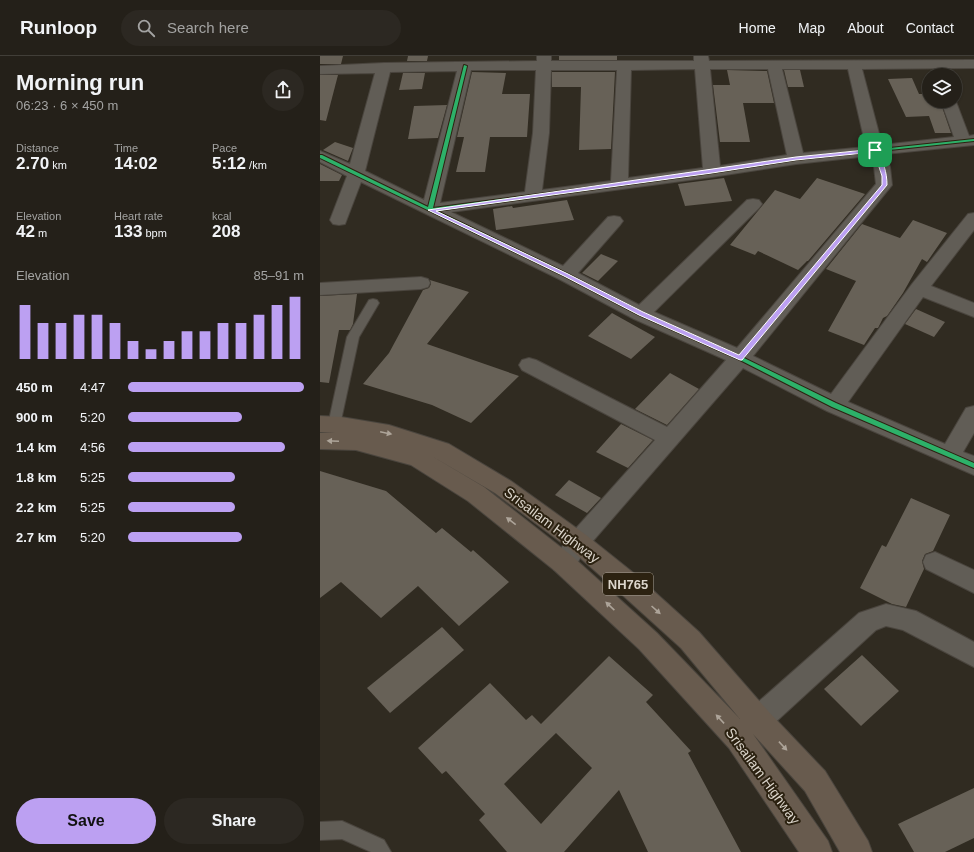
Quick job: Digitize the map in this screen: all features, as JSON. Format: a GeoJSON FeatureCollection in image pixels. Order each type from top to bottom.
{"type":"FeatureCollection","features":[{"type":"Feature","properties":{"kind":"highway","name":"Srisailam Highway"},"geometry":{"type":"LineString","coordinates":[[325,430],[389,433],[441,450],[503,487],[578,542],[627,583],[690,640],[758,720],[815,781],[857,852]]}},
{"type":"Feature","properties":{"kind":"highway","name":"Srisailam Highway"},"geometry":{"type":"LineString","coordinates":[[325,430],[356,442],[416,458],[476,494],[563,563],[648,641],[739,738],[817,852]]}},
{"type":"Feature","properties":{"kind":"street"},"geometry":{"type":"LineString","coordinates":[[533,195],[541,133],[544,61]]}},
{"type":"Feature","properties":{"kind":"street"},"geometry":{"type":"LineString","coordinates":[[320,70],[384,67],[465,66],[544,61],[624,66],[701,61],[774,65],[854,65],[922,69]]}},
{"type":"Feature","properties":{"kind":"street"},"geometry":{"type":"LineString","coordinates":[[701,61],[712,172]]}},
{"type":"Feature","properties":{"kind":"street"},"geometry":{"type":"LineString","coordinates":[[950,68],[974,64]]}},
{"type":"Feature","properties":{"kind":"street"},"geometry":{"type":"LineString","coordinates":[[774,65],[796,159]]}},
{"type":"Feature","properties":{"kind":"street"},"geometry":{"type":"LineString","coordinates":[[563,563],[578,542],[740,358],[884,185],[882,167],[875,150],[854,65]]}},
{"type":"Feature","properties":{"kind":"street"},"geometry":{"type":"LineString","coordinates":[[430,210],[465,66]]}},
{"type":"Feature","properties":{"kind":"street"},"geometry":{"type":"LineString","coordinates":[[619,184],[624,66]]}},
{"type":"Feature","properties":{"kind":"street"},"geometry":{"type":"LineString","coordinates":[[339,220],[356,174],[384,67]]}},
{"type":"Feature","properties":{"kind":"street"},"geometry":{"type":"LineString","coordinates":[[430,210],[712,172],[796,159],[968,140],[952,108]]}},
{"type":"Feature","properties":{"kind":"street"},"geometry":{"type":"LineString","coordinates":[[320,156],[566,275],[641,314],[740,358],[834,405],[974,466]]}},
{"type":"Feature","properties":{"kind":"street"},"geometry":{"type":"LineString","coordinates":[[641,314],[753,204]]}},
{"type":"Feature","properties":{"kind":"street"},"geometry":{"type":"LineString","coordinates":[[834,405],[919,288],[974,218]]}},
{"type":"Feature","properties":{"kind":"street"},"geometry":{"type":"LineString","coordinates":[[566,275],[614,221]]}},
{"type":"Feature","properties":{"kind":"street"},"geometry":{"type":"LineString","coordinates":[[320,289],[421,283]]}},
{"type":"Feature","properties":{"kind":"street"},"geometry":{"type":"LineString","coordinates":[[919,288],[974,310]]}},
{"type":"Feature","properties":{"kind":"street"},"geometry":{"type":"LineString","coordinates":[[529,365],[670,438]]}},
{"type":"Feature","properties":{"kind":"street"},"geometry":{"type":"LineString","coordinates":[[950,455],[974,414]]}},
{"type":"Feature","properties":{"kind":"street"},"geometry":{"type":"LineString","coordinates":[[935,562],[974,582]]}},
{"type":"Feature","properties":{"kind":"street"},"geometry":{"type":"LineString","coordinates":[[758,720],[868,621],[886,615],[908,619],[974,655]]}},
{"type":"Feature","properties":{"kind":"lane"},"geometry":{"type":"LineString","coordinates":[[325,430],[353,337],[373,303]]}},
{"type":"Feature","properties":{"kind":"lane"},"geometry":{"type":"LineString","coordinates":[[320,831],[342,830],[378,846],[382,852]]}},
{"type":"Feature","properties":{"kind":"building"},"geometry":{"type":"Polygon","coordinates":[[[320,56],[343,56],[341,64],[320,64],[320,56]]]}},
{"type":"Feature","properties":{"kind":"building"},"geometry":{"type":"Polygon","coordinates":[[[408,56],[428,56],[427,61],[407,61],[408,56]]]}},
{"type":"Feature","properties":{"kind":"building"},"geometry":{"type":"Polygon","coordinates":[[[559,56],[617,56],[617,60],[559,60],[559,56]]]}},
{"type":"Feature","properties":{"kind":"building"},"geometry":{"type":"Polygon","coordinates":[[[727,70],[767,71],[774,103],[743,103],[750,142],[720,142],[713,85],[730,85],[727,70]]]}},
{"type":"Feature","properties":{"kind":"building"},"geometry":{"type":"Polygon","coordinates":[[[784,70],[800,70],[804,87],[788,87],[784,70]]]}},
{"type":"Feature","properties":{"kind":"building"},"geometry":{"type":"Polygon","coordinates":[[[472,72],[506,73],[502,94],[530,94],[527,137],[490,137],[485,172],[456,172],[464,137],[457,137],[472,72]]]}},
{"type":"Feature","properties":{"kind":"building"},"geometry":{"type":"Polygon","coordinates":[[[552,72],[615,72],[611,149],[579,150],[581,87],[552,87],[552,72]]]}},
{"type":"Feature","properties":{"kind":"building"},"geometry":{"type":"Polygon","coordinates":[[[403,73],[425,73],[422,89],[399,90],[403,73]]]}},
{"type":"Feature","properties":{"kind":"building"},"geometry":{"type":"Polygon","coordinates":[[[320,75],[338,75],[326,121],[320,120],[320,75]]]}},
{"type":"Feature","properties":{"kind":"building"},"geometry":{"type":"Polygon","coordinates":[[[912,78],[919,94],[922,94],[922,108],[942,108],[951,133],[935,133],[929,116],[906,117],[888,79],[912,78]]]}},
{"type":"Feature","properties":{"kind":"building"},"geometry":{"type":"Polygon","coordinates":[[[447,105],[438,138],[408,139],[414,106],[447,105]]]}},
{"type":"Feature","properties":{"kind":"building"},"geometry":{"type":"Polygon","coordinates":[[[335,142],[353,148],[348,161],[323,150],[335,142]]]}},
{"type":"Feature","properties":{"kind":"building"},"geometry":{"type":"Polygon","coordinates":[[[320,164],[342,175],[339,181],[320,181],[320,164]]]}},
{"type":"Feature","properties":{"kind":"building"},"geometry":{"type":"Polygon","coordinates":[[[724,178],[732,201],[685,206],[678,184],[724,178]]]}},
{"type":"Feature","properties":{"kind":"building"},"geometry":{"type":"Polygon","coordinates":[[[817,178],[865,194],[808,261],[798,270],[758,251],[755,255],[730,245],[775,190],[800,199],[817,178]]]}},
{"type":"Feature","properties":{"kind":"building"},"geometry":{"type":"Polygon","coordinates":[[[567,200],[574,220],[496,230],[493,209],[512,206],[513,208],[567,200]]]}},
{"type":"Feature","properties":{"kind":"building"},"geometry":{"type":"Polygon","coordinates":[[[913,220],[947,233],[927,262],[922,259],[903,293],[887,316],[883,318],[878,328],[875,328],[864,345],[828,331],[856,281],[826,269],[862,224],[900,238],[913,220]]]}},
{"type":"Feature","properties":{"kind":"building"},"geometry":{"type":"Polygon","coordinates":[[[601,254],[618,261],[598,281],[582,273],[601,254]]]}},
{"type":"Feature","properties":{"kind":"building"},"geometry":{"type":"Polygon","coordinates":[[[430,280],[469,292],[427,344],[519,376],[471,423],[432,405],[363,384],[389,353],[423,290],[429,288],[431,284],[430,280]]]}},
{"type":"Feature","properties":{"kind":"building"},"geometry":{"type":"Polygon","coordinates":[[[357,294],[353,324],[350,330],[339,330],[329,383],[320,382],[320,296],[357,294]]]}},
{"type":"Feature","properties":{"kind":"building"},"geometry":{"type":"Polygon","coordinates":[[[916,309],[945,322],[934,337],[905,324],[916,309]]]}},
{"type":"Feature","properties":{"kind":"building"},"geometry":{"type":"Polygon","coordinates":[[[612,313],[655,337],[631,359],[588,336],[612,313]]]}},
{"type":"Feature","properties":{"kind":"building"},"geometry":{"type":"Polygon","coordinates":[[[670,373],[699,389],[667,425],[635,409],[670,373]]]}},
{"type":"Feature","properties":{"kind":"building"},"geometry":{"type":"Polygon","coordinates":[[[621,424],[653,440],[628,468],[596,452],[621,424]]]}},
{"type":"Feature","properties":{"kind":"building"},"geometry":{"type":"Polygon","coordinates":[[[320,471],[386,491],[436,533],[442,528],[471,552],[473,550],[509,582],[459,626],[418,586],[381,618],[341,582],[320,598],[320,471]]]}},
{"type":"Feature","properties":{"kind":"building"},"geometry":{"type":"Polygon","coordinates":[[[569,480],[601,498],[587,513],[555,495],[569,480]]]}},
{"type":"Feature","properties":{"kind":"building"},"geometry":{"type":"Polygon","coordinates":[[[911,498],[950,515],[933,551],[925,554],[922,561],[924,569],[906,607],[892,604],[860,588],[882,545],[886,547],[911,498]]]}},
{"type":"Feature","properties":{"kind":"building"},"geometry":{"type":"Polygon","coordinates":[[[442,627],[464,650],[390,713],[367,688],[442,627]]]}},
{"type":"Feature","properties":{"kind":"building"},"geometry":{"type":"Polygon","coordinates":[[[862,655],[899,691],[861,726],[824,689],[862,655]]]}},
{"type":"Feature","properties":{"kind":"building"},"geometry":{"type":"Polygon","coordinates":[[[609,656],[653,695],[646,702],[691,751],[688,753],[741,852],[648,852],[619,790],[564,852],[507,852],[479,820],[485,814],[446,771],[442,774],[418,748],[490,683],[526,720],[532,715],[541,724],[609,656]],[[556,733],[504,784],[541,824],[592,768],[556,733]]]}},
{"type":"Feature","properties":{"kind":"building"},"geometry":{"type":"Polygon","coordinates":[[[974,788],[974,838],[945,852],[914,852],[898,824],[974,788]]]}},
{"type":"Feature","properties":{"kind":"cycle path"},"geometry":{"type":"LineString","coordinates":[[465,66],[430,210],[712,172],[796,159],[974,140]]}},
{"type":"Feature","properties":{"kind":"cycle path"},"geometry":{"type":"LineString","coordinates":[[320,156],[566,275],[641,314],[740,358],[834,405],[974,466]]}},
{"type":"Feature","properties":{"kind":"route"},"geometry":{"type":"LineString","coordinates":[[875,150],[882,167],[884,185],[740,358],[641,314],[566,275],[430,210],[712,172],[796,159],[875,150]]}}]}
